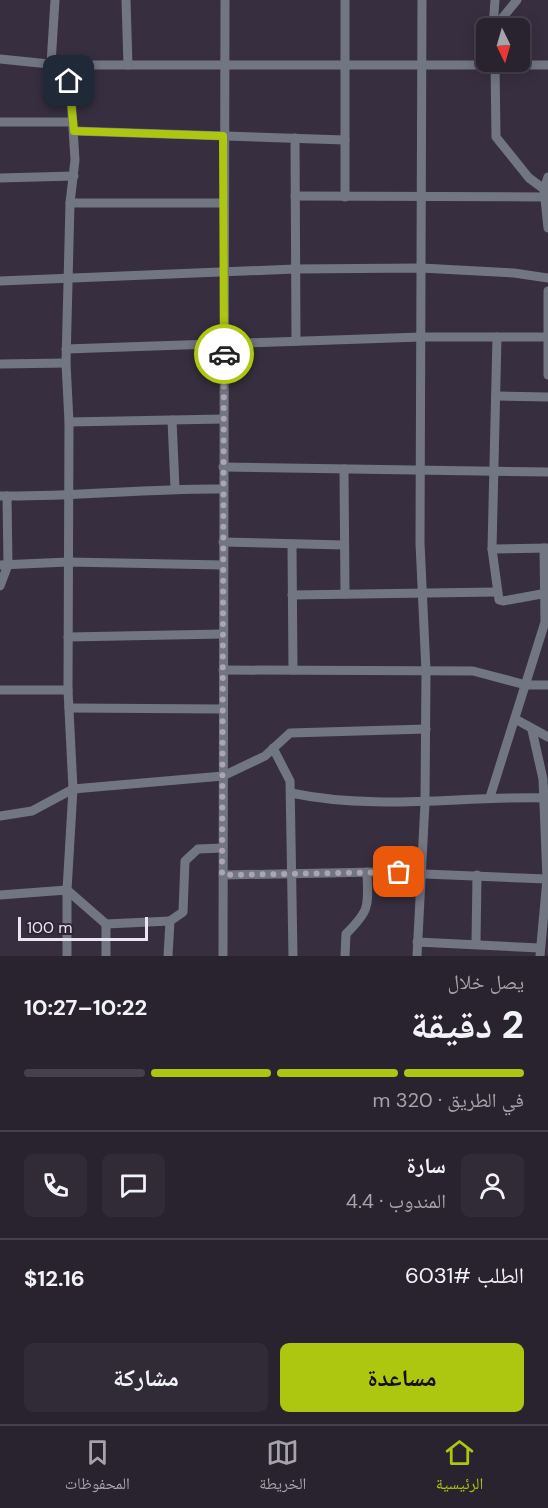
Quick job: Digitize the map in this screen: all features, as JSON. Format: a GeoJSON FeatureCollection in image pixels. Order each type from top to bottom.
{"type":"FeatureCollection","features":[{"type":"Feature","properties":{"kind":"street"},"geometry":{"type":"LineString","coordinates":[[51,64],[55,0]]}},
{"type":"Feature","properties":{"kind":"street"},"geometry":{"type":"LineString","coordinates":[[126,0],[128,65]]}},
{"type":"Feature","properties":{"kind":"street"},"geometry":{"type":"LineString","coordinates":[[223,956],[225,0]]}},
{"type":"Feature","properties":{"kind":"street"},"geometry":{"type":"LineString","coordinates":[[345,0],[345,197]]}},
{"type":"Feature","properties":{"kind":"street"},"geometry":{"type":"LineString","coordinates":[[417,956],[425,803],[426,729],[420,471],[422,0]]}},
{"type":"Feature","properties":{"kind":"street"},"geometry":{"type":"LineString","coordinates":[[494,18],[495,0]]}},
{"type":"Feature","properties":{"kind":"street"},"geometry":{"type":"LineString","coordinates":[[502,18],[517,0]]}},
{"type":"Feature","properties":{"kind":"street"},"geometry":{"type":"LineString","coordinates":[[0,59],[69,65],[476,64]]}},
{"type":"Feature","properties":{"kind":"street"},"geometry":{"type":"LineString","coordinates":[[530,64],[548,65]]}},
{"type":"Feature","properties":{"kind":"street"},"geometry":{"type":"LineString","coordinates":[[67,956],[67,891],[73,789],[68,690],[69,422],[66,349],[74,127],[69,65]]}},
{"type":"Feature","properties":{"kind":"street"},"geometry":{"type":"LineString","coordinates":[[496,72],[496,137],[544,193]]}},
{"type":"Feature","properties":{"kind":"street"},"geometry":{"type":"LineString","coordinates":[[0,122],[223,136],[345,140]]}},
{"type":"Feature","properties":{"kind":"street"},"geometry":{"type":"LineString","coordinates":[[295,138],[296,341]]}},
{"type":"Feature","properties":{"kind":"street"},"geometry":{"type":"LineString","coordinates":[[0,178],[74,176]]}},
{"type":"Feature","properties":{"kind":"street"},"geometry":{"type":"LineString","coordinates":[[548,177],[544,193],[548,228]]}},
{"type":"Feature","properties":{"kind":"street"},"geometry":{"type":"LineString","coordinates":[[295,196],[421,197],[544,193]]}},
{"type":"Feature","properties":{"kind":"street"},"geometry":{"type":"LineString","coordinates":[[70,203],[223,203]]}},
{"type":"Feature","properties":{"kind":"street"},"geometry":{"type":"LineString","coordinates":[[0,281],[295,269],[421,268],[514,273],[548,278]]}},
{"type":"Feature","properties":{"kind":"street"},"geometry":{"type":"LineString","coordinates":[[548,291],[548,375]]}},
{"type":"Feature","properties":{"kind":"street"},"geometry":{"type":"LineString","coordinates":[[66,349],[421,337],[547,337]]}},
{"type":"Feature","properties":{"kind":"street"},"geometry":{"type":"LineString","coordinates":[[497,337],[492,549],[496,592],[501,601],[547,593]]}},
{"type":"Feature","properties":{"kind":"street"},"geometry":{"type":"LineString","coordinates":[[0,364],[66,363]]}},
{"type":"Feature","properties":{"kind":"street"},"geometry":{"type":"LineString","coordinates":[[496,396],[548,397]]}},
{"type":"Feature","properties":{"kind":"street"},"geometry":{"type":"LineString","coordinates":[[69,422],[223,419]]}},
{"type":"Feature","properties":{"kind":"street"},"geometry":{"type":"LineString","coordinates":[[172,420],[175,488]]}},
{"type":"Feature","properties":{"kind":"street"},"geometry":{"type":"LineString","coordinates":[[223,467],[548,472]]}},
{"type":"Feature","properties":{"kind":"street"},"geometry":{"type":"LineString","coordinates":[[344,469],[345,594]]}},
{"type":"Feature","properties":{"kind":"street"},"geometry":{"type":"LineString","coordinates":[[0,586],[4,565],[4,496],[68,495],[175,488],[223,489]]}},
{"type":"Feature","properties":{"kind":"street"},"geometry":{"type":"LineString","coordinates":[[223,542],[344,545]]}},
{"type":"Feature","properties":{"kind":"street"},"geometry":{"type":"LineString","coordinates":[[292,545],[293,670]]}},
{"type":"Feature","properties":{"kind":"street"},"geometry":{"type":"LineString","coordinates":[[490,797],[517,720],[547,622],[546,548],[492,549]]}},
{"type":"Feature","properties":{"kind":"street"},"geometry":{"type":"LineString","coordinates":[[4,565],[68,562],[223,565]]}},
{"type":"Feature","properties":{"kind":"street"},"geometry":{"type":"LineString","coordinates":[[292,595],[422,591],[496,592]]}},
{"type":"Feature","properties":{"kind":"street"},"geometry":{"type":"LineString","coordinates":[[68,637],[223,634]]}},
{"type":"Feature","properties":{"kind":"street"},"geometry":{"type":"LineString","coordinates":[[223,670],[473,671],[526,685],[548,685]]}},
{"type":"Feature","properties":{"kind":"street"},"geometry":{"type":"LineString","coordinates":[[0,690],[68,690]]}},
{"type":"Feature","properties":{"kind":"street"},"geometry":{"type":"LineString","coordinates":[[69,708],[223,709]]}},
{"type":"Feature","properties":{"kind":"street"},"geometry":{"type":"LineString","coordinates":[[517,720],[548,737]]}},
{"type":"Feature","properties":{"kind":"street"},"geometry":{"type":"LineString","coordinates":[[0,816],[32,811],[73,789],[223,776],[265,756],[290,733],[426,729]]}},
{"type":"Feature","properties":{"kind":"street"},"geometry":{"type":"LineString","coordinates":[[417,942],[476,943],[540,952],[547,879],[546,834],[541,760],[532,730]]}},
{"type":"Feature","properties":{"kind":"street"},"geometry":{"type":"LineString","coordinates":[[273,748],[290,781],[293,956]]}},
{"type":"Feature","properties":{"kind":"street"},"geometry":{"type":"LineString","coordinates":[[291,793],[357,803],[425,803],[490,797],[544,798]]}},
{"type":"Feature","properties":{"kind":"street"},"geometry":{"type":"LineString","coordinates":[[0,895],[67,891],[106,924],[170,921],[183,912],[185,861],[198,849],[222,848]]}},
{"type":"Feature","properties":{"kind":"street"},"geometry":{"type":"LineString","coordinates":[[222,875],[367,872],[547,879]]}},
{"type":"Feature","properties":{"kind":"street"},"geometry":{"type":"LineString","coordinates":[[345,956],[346,934],[365,915],[368,901],[367,872]]}},
{"type":"Feature","properties":{"kind":"street"},"geometry":{"type":"LineString","coordinates":[[476,943],[477,875]]}},
{"type":"Feature","properties":{"kind":"street"},"geometry":{"type":"LineString","coordinates":[[168,956],[170,921]]}},
{"type":"Feature","properties":{"kind":"street"},"geometry":{"type":"LineString","coordinates":[[106,924],[106,956]]}},
{"type":"Feature","properties":{"kind":"way so far"},"geometry":{"type":"LineString","coordinates":[[224,354],[222,875],[399,872]]}},
{"type":"Feature","properties":{"kind":"route"},"geometry":{"type":"LineString","coordinates":[[69,81],[74,131],[223,136],[224,354]]}}]}
